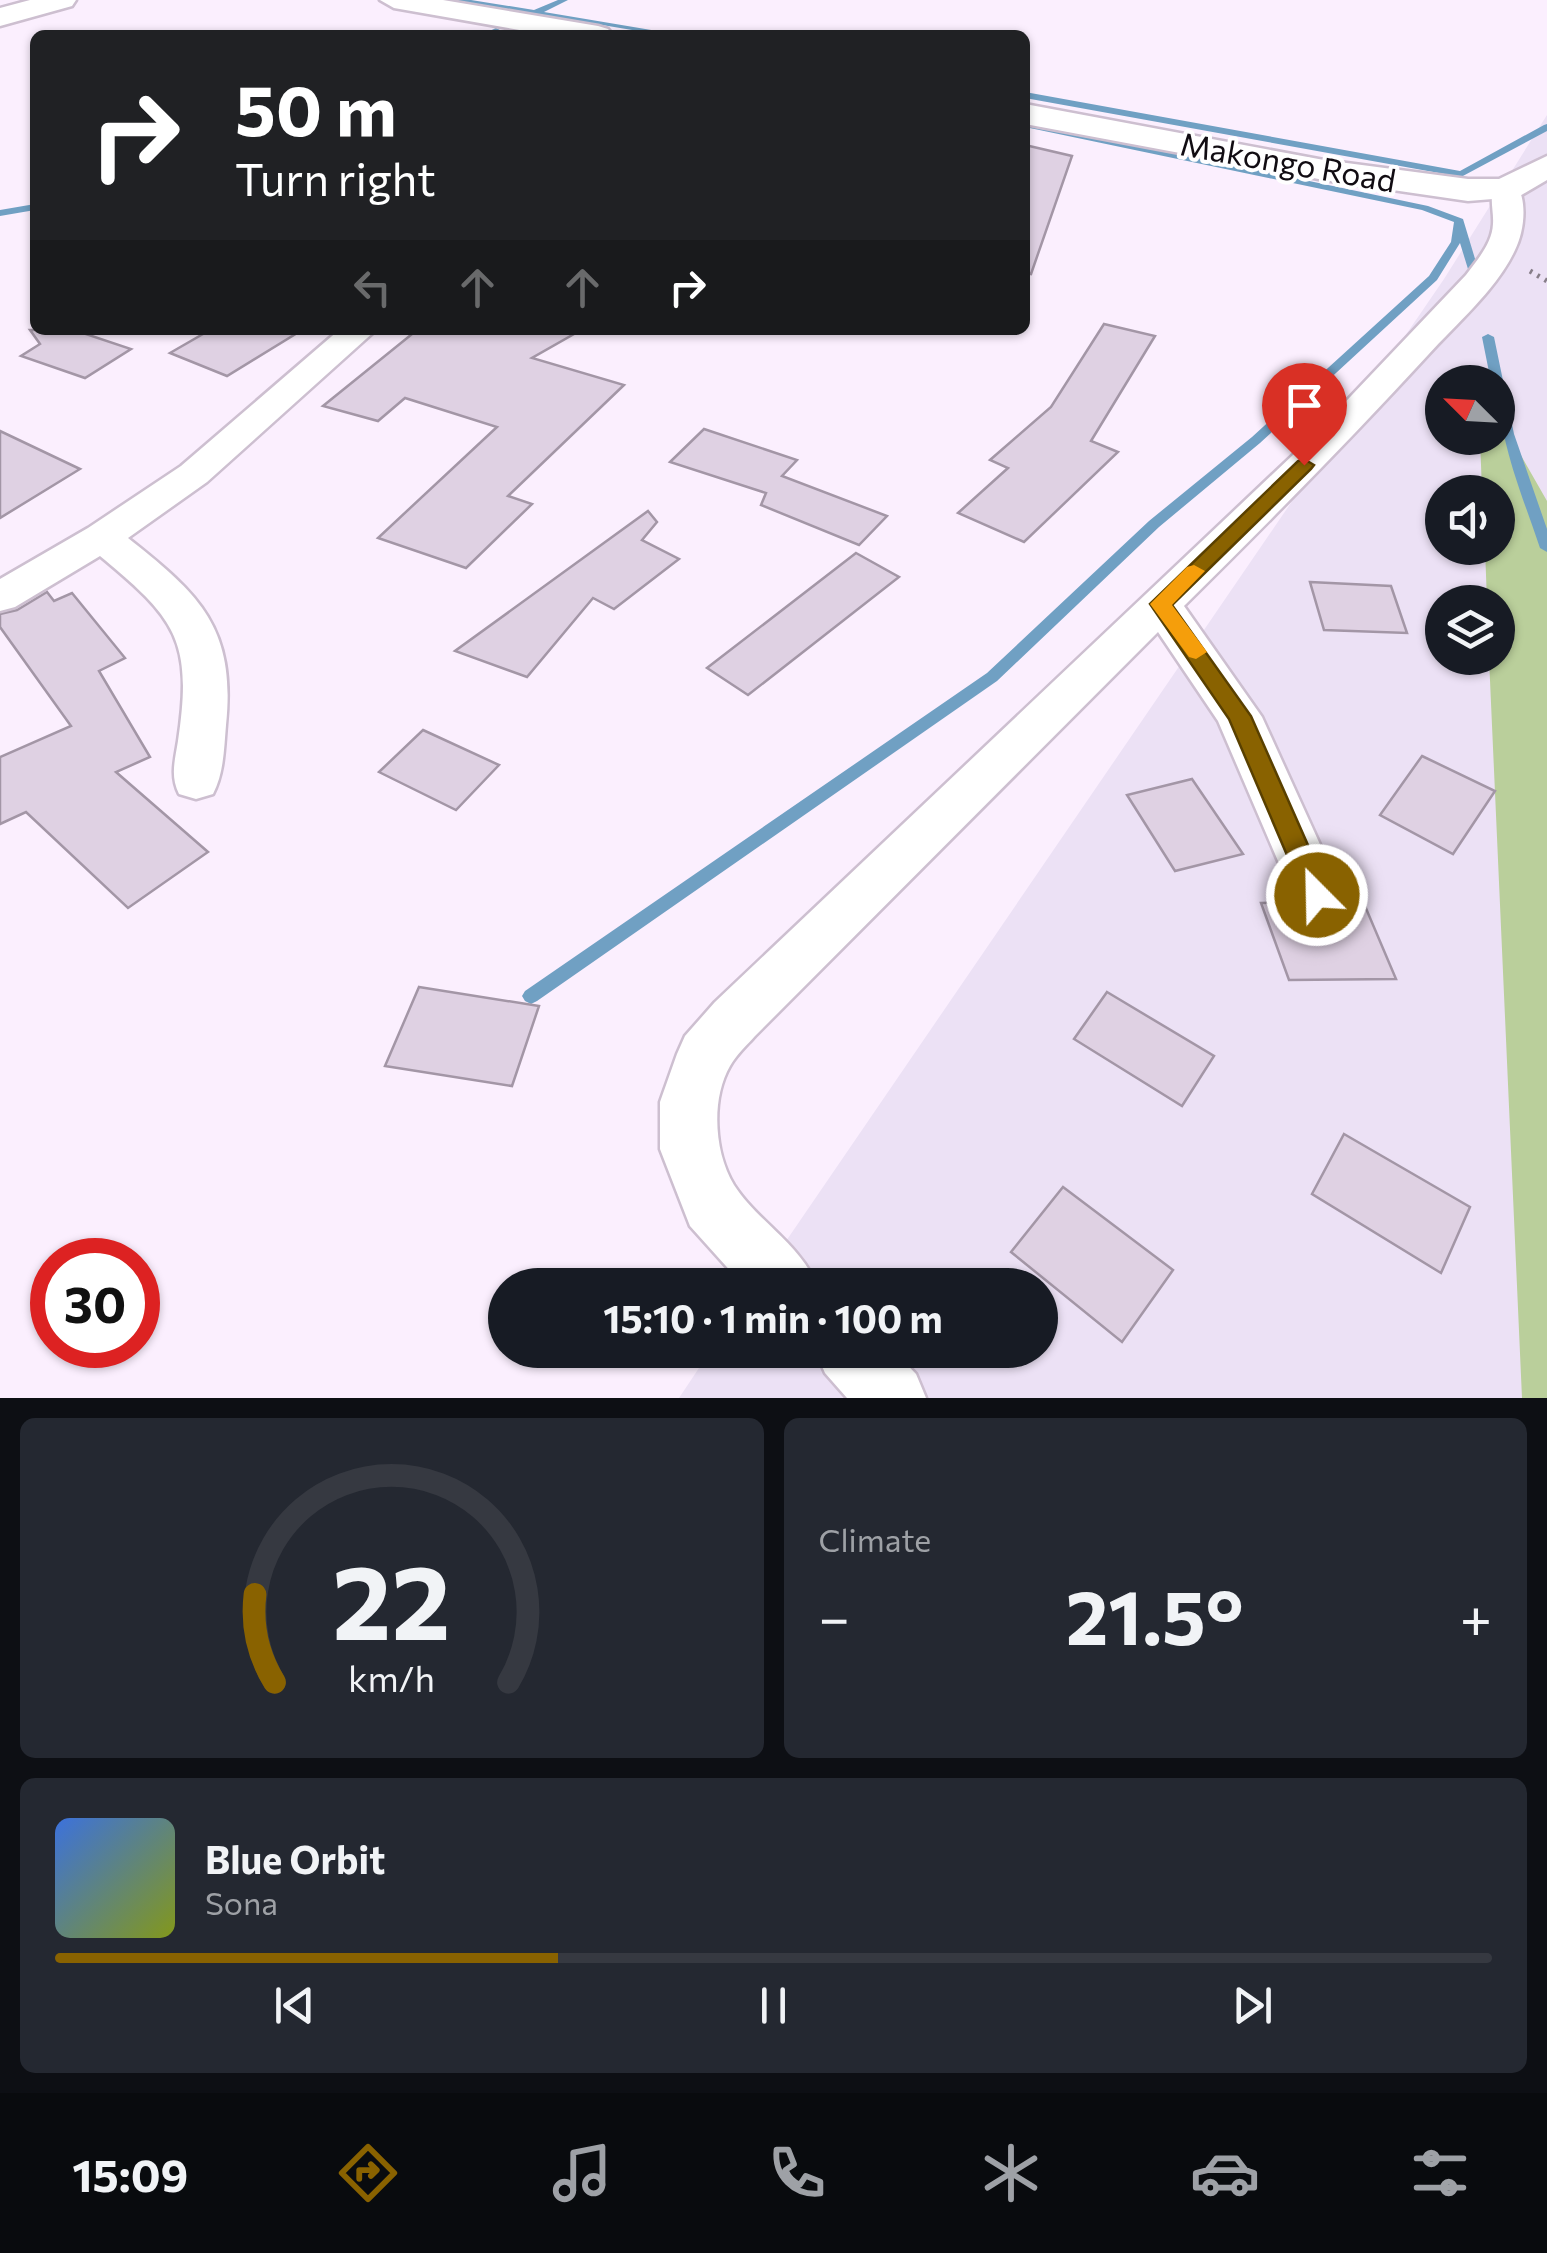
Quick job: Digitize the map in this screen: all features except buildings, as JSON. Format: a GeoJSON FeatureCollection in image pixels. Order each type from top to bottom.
{"type":"FeatureCollection","features":[{"type":"Feature","properties":{"kind":"street"},"geometry":{"type":"LineString","coordinates":[[0,17],[62,0]]}},
{"type":"Feature","properties":{"kind":"street"},"geometry":{"type":"LineString","coordinates":[[394,0],[569,30]]}},
{"type":"Feature","properties":{"kind":"street","name":"Makongo Road"},"geometry":{"type":"LineString","coordinates":[[1030,115],[1409,184],[1506,190]]}},
{"type":"Feature","properties":{"kind":"street"},"geometry":{"type":"LineString","coordinates":[[769,1268],[712,1205],[690,1150],[689,1102],[705,1054],[735,1018],[1326,444],[1499,252],[1508,229],[1506,190],[1547,166]]}},
{"type":"Feature","properties":{"kind":"street"},"geometry":{"type":"LineString","coordinates":[[0,597],[102,537],[194,474],[354,335]]}},
{"type":"Feature","properties":{"kind":"street"},"geometry":{"type":"LineString","coordinates":[[102,537],[157,583],[190,620],[204,654],[196,781]]}},
{"type":"Feature","properties":{"kind":"street"},"geometry":{"type":"LineString","coordinates":[[1160,604],[1239,716],[1317,895]]}},
{"type":"Feature","properties":{"kind":"street"},"geometry":{"type":"LineString","coordinates":[[864,1368],[892,1398]]}},
{"type":"Feature","properties":{"kind":"path"},"geometry":{"type":"LineString","coordinates":[[1540,277],[1547,286]]}},
{"type":"Feature","properties":{"kind":"shaded area"},"geometry":{"type":"Polygon","coordinates":[[[1547,115],[1547,1398],[679,1398],[699,1368],[1058,1368],[1058,1268],[768,1268],[1444,279],[1547,115]]]}},
{"type":"Feature","properties":{"kind":"green space"},"geometry":{"type":"Polygon","coordinates":[[[1515,445],[1547,501],[1547,1398],[1522,1398],[1490,675],[1515,675],[1515,585],[1486,585],[1486,565],[1515,565],[1515,475],[1481,475],[1481,455],[1515,455],[1515,445]]]}},
{"type":"Feature","properties":{"kind":"waterway"},"geometry":{"type":"LineString","coordinates":[[457,0],[535,12]]}},
{"type":"Feature","properties":{"kind":"waterway"},"geometry":{"type":"LineString","coordinates":[[535,12],[564,0]]}},
{"type":"Feature","properties":{"kind":"waterway"},"geometry":{"type":"LineString","coordinates":[[535,12],[646,30]]}},
{"type":"Feature","properties":{"kind":"waterway"},"geometry":{"type":"LineString","coordinates":[[1030,96],[1461,174],[1547,127]]}},
{"type":"Feature","properties":{"kind":"waterway"},"geometry":{"type":"LineString","coordinates":[[531,996],[992,677],[1154,524],[1256,440],[1433,278],[1456,242],[1459,221],[1425,208],[1030,125]]}},
{"type":"Feature","properties":{"kind":"waterway"},"geometry":{"type":"LineString","coordinates":[[0,213],[30,208]]}},
{"type":"Feature","properties":{"kind":"waterway"},"geometry":{"type":"LineString","coordinates":[[1460,225],[1477,282]]}},
{"type":"Feature","properties":{"kind":"waterway"},"geometry":{"type":"LineString","coordinates":[[1488,337],[1494,365]]}},
{"type":"Feature","properties":{"kind":"waterway"},"geometry":{"type":"LineString","coordinates":[[1515,454],[1547,548]]}},
{"type":"Feature","properties":{"kind":"slow traffic"},"geometry":{"type":"LineString","coordinates":[[1194,571],[1160,604],[1196,652]]}},
{"type":"Feature","properties":{"kind":"route"},"geometry":{"type":"LineString","coordinates":[[1304,465],[1160,604],[1239,716],[1317,895]]}}]}
